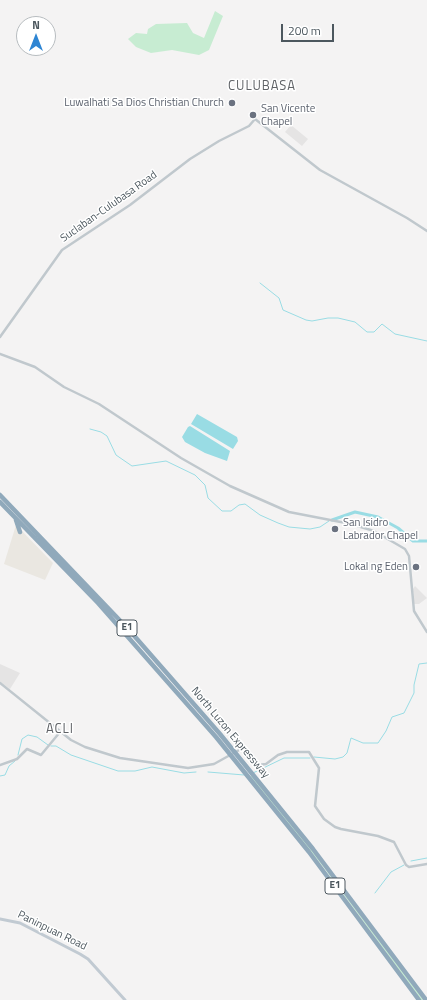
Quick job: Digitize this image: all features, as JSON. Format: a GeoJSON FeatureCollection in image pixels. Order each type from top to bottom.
{"type":"FeatureCollection","features":[{"type":"Feature","properties":{"kind":"highway","name":"North Luzon Expressway"},"geometry":{"type":"LineString","coordinates":[[0,495],[130,631],[248,767],[353,901],[426,1000]]}},
{"type":"Feature","properties":{"kind":"highway","name":"North Luzon Expressway"},"geometry":{"type":"LineString","coordinates":[[0,502],[87,592],[161,674],[242,769],[309,852],[419,1000]]}},
{"type":"Feature","properties":{"kind":"highway"},"geometry":{"type":"LineString","coordinates":[[0,502],[16,520],[20,532]]}},
{"type":"Feature","properties":{"kind":"highway"},"geometry":{"type":"LineString","coordinates":[[48,558],[53,559],[87,592]]}},
{"type":"Feature","properties":{"kind":"main road","name":"Paninpuan Road"},"geometry":{"type":"LineString","coordinates":[[0,919],[20,923],[88,958],[125,1000]]}},
{"type":"Feature","properties":{"kind":"street","name":"Suclaban-Culubasa Road"},"geometry":{"type":"LineString","coordinates":[[0,337],[62,250],[130,205],[190,159],[218,141],[249,126],[255,119],[320,170],[407,218],[427,231]]}},
{"type":"Feature","properties":{"kind":"street"},"geometry":{"type":"LineString","coordinates":[[0,354],[34,367],[64,387],[99,404],[181,458],[230,486],[289,512],[333,522],[351,524],[374,531],[407,551],[410,556],[414,611],[427,632]]}},
{"type":"Feature","properties":{"kind":"street"},"geometry":{"type":"LineString","coordinates":[[0,683],[60,732],[77,743],[99,752],[120,758],[160,763],[178,768],[202,767],[214,764],[240,749],[248,750],[253,762],[258,766],[266,764],[275,757],[287,752],[310,752],[319,770],[315,806],[324,819],[335,827],[341,829],[374,835],[394,842],[407,866],[415,867],[427,864]]}},
{"type":"Feature","properties":{"kind":"street"},"geometry":{"type":"LineString","coordinates":[[0,765],[17,759],[27,749],[40,755],[60,732]]}},
{"type":"Feature","properties":{"kind":"shaded area"},"geometry":{"type":"Polygon","coordinates":[[[291,125],[308,139],[302,146],[285,132],[291,125]]]}},
{"type":"Feature","properties":{"kind":"shaded area"},"geometry":{"type":"Polygon","coordinates":[[[16,525],[53,563],[45,580],[4,564],[16,525]]]}},
{"type":"Feature","properties":{"kind":"shaded area"},"geometry":{"type":"Polygon","coordinates":[[[415,586],[427,598],[419,604],[414,604],[413,589],[415,586]]]}},
{"type":"Feature","properties":{"kind":"shaded area"},"geometry":{"type":"Polygon","coordinates":[[[0,664],[20,673],[10,689],[0,682],[0,664]]]}},
{"type":"Feature","properties":{"kind":"green space"},"geometry":{"type":"Polygon","coordinates":[[[215,11],[223,16],[209,50],[199,55],[172,50],[151,53],[136,47],[128,39],[136,33],[147,34],[148,29],[156,24],[187,23],[193,33],[204,38],[215,11]]]}},
{"type":"Feature","properties":{"kind":"green space"},"geometry":{"type":"Polygon","coordinates":[[[253,775],[297,830],[425,1000],[421,1000],[324,868],[250,776],[253,775]]]}},
{"type":"Feature","properties":{"kind":"water"},"geometry":{"type":"Polygon","coordinates":[[[197,414],[237,437],[238,441],[233,449],[191,424],[197,414]]]}},
{"type":"Feature","properties":{"kind":"water"},"geometry":{"type":"Polygon","coordinates":[[[190,426],[230,451],[227,461],[205,453],[185,442],[182,437],[190,426]]]}},
{"type":"Feature","properties":{"kind":"waterway"},"geometry":{"type":"LineString","coordinates":[[260,283],[279,298],[283,310],[306,320],[312,321],[338,318],[355,322],[367,332],[374,332],[382,324],[395,334],[427,341]]}},
{"type":"Feature","properties":{"kind":"waterway"},"geometry":{"type":"LineString","coordinates":[[90,429],[101,432],[107,436],[116,455],[132,466],[166,461],[195,475],[205,485],[208,498],[222,511],[231,511],[239,505],[245,504],[260,515],[278,523],[289,527],[310,529],[320,527],[329,521]]}},
{"type":"Feature","properties":{"kind":"waterway"},"geometry":{"type":"LineString","coordinates":[[332,520],[355,512],[378,517],[398,528],[413,541],[427,541]]}},
{"type":"Feature","properties":{"kind":"waterway"},"geometry":{"type":"LineString","coordinates":[[314,757],[335,759],[343,757],[347,753],[351,738],[363,743],[378,743],[386,731],[392,717],[404,713],[414,693],[414,685],[419,664],[427,663]]}},
{"type":"Feature","properties":{"kind":"waterway"},"geometry":{"type":"LineString","coordinates":[[18,755],[22,739],[28,735],[37,737],[48,745]]}},
{"type":"Feature","properties":{"kind":"waterway"},"geometry":{"type":"LineString","coordinates":[[51,746],[56,746],[71,755],[118,771],[135,771],[152,767],[184,773],[196,772]]}},
{"type":"Feature","properties":{"kind":"waterway"},"geometry":{"type":"LineString","coordinates":[[253,773],[284,758],[310,758]]}},
{"type":"Feature","properties":{"kind":"waterway"},"geometry":{"type":"LineString","coordinates":[[0,776],[5,775],[9,766],[15,761]]}},
{"type":"Feature","properties":{"kind":"waterway"},"geometry":{"type":"LineString","coordinates":[[208,772],[244,775]]}},
{"type":"Feature","properties":{"kind":"waterway"},"geometry":{"type":"LineString","coordinates":[[411,861],[427,858]]}},
{"type":"Feature","properties":{"kind":"waterway"},"geometry":{"type":"LineString","coordinates":[[375,893],[391,872],[404,865]]}},
{"type":"Feature","properties":{"kind":"place","name":"Luwalhati Sa Dios Christian Church"},"geometry":{"type":"Point","coordinates":[232,103]}},
{"type":"Feature","properties":{"kind":"place","name":"San Vicente Chapel"},"geometry":{"type":"Point","coordinates":[253,115]}},
{"type":"Feature","properties":{"kind":"place","name":"San Isidro Labrador Chapel"},"geometry":{"type":"Point","coordinates":[335,529]}},
{"type":"Feature","properties":{"kind":"place","name":"Lokal ng Eden"},"geometry":{"type":"Point","coordinates":[416,567]}},
{"type":"Feature","properties":{"kind":"district","name":"CULUBASA"},"geometry":{"type":"Point","coordinates":[262,87]}},
{"type":"Feature","properties":{"kind":"district","name":"ACLI"},"geometry":{"type":"Point","coordinates":[60,730]}}]}
